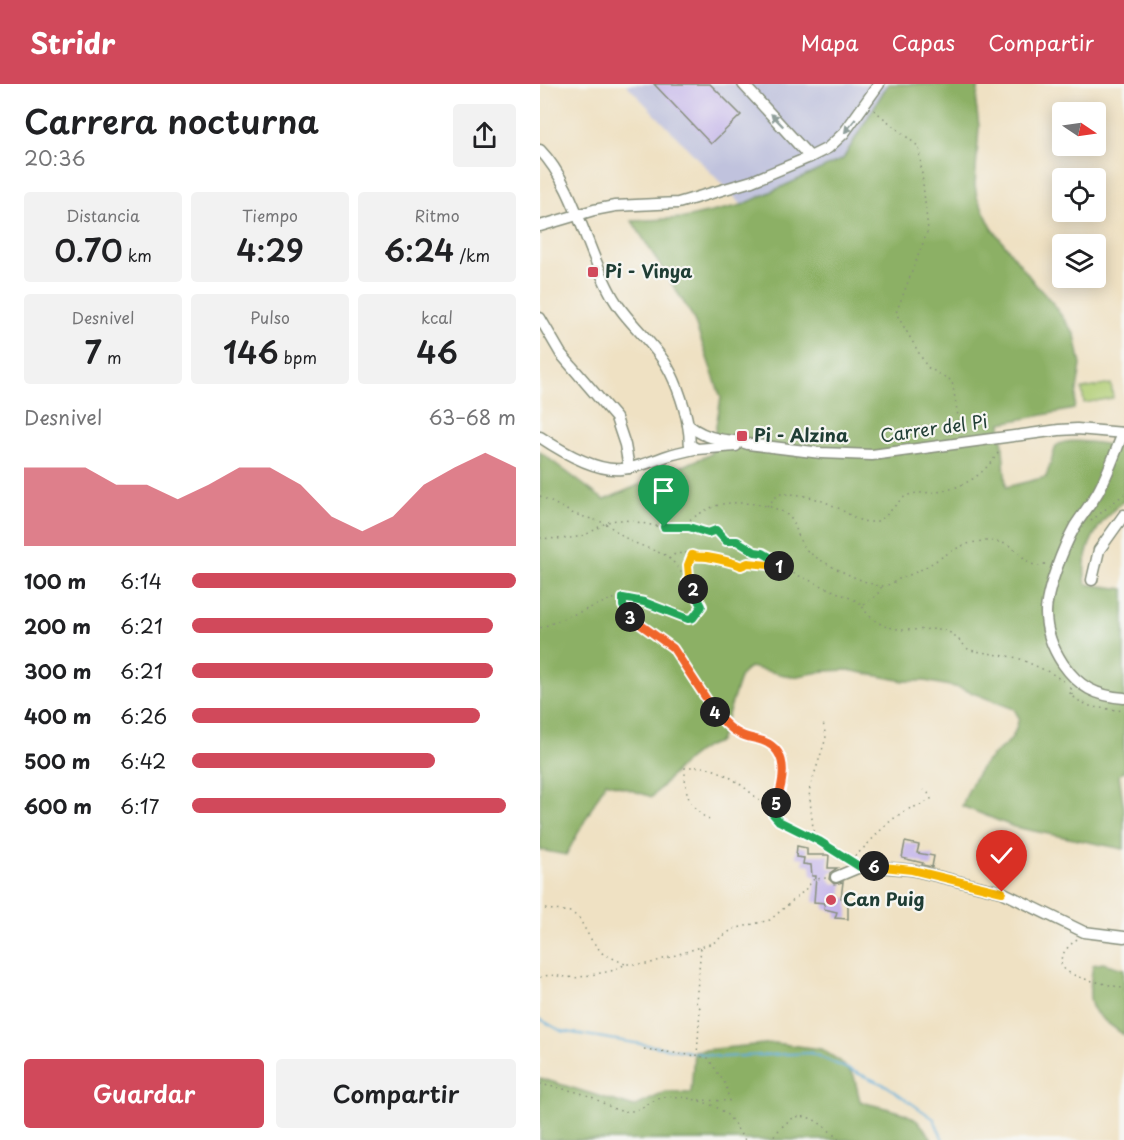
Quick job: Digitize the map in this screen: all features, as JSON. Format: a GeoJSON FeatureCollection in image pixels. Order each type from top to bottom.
{"type":"FeatureCollection","features":[{"type":"Feature","properties":{"kind":"street"},"geometry":{"type":"LineString","coordinates":[[743,84],[810,157]]}},
{"type":"Feature","properties":{"kind":"street"},"geometry":{"type":"LineString","coordinates":[[540,226],[577,214],[615,206],[678,203],[752,181],[810,157],[828,148],[843,133],[879,84]]}},
{"type":"Feature","properties":{"kind":"street"},"geometry":{"type":"LineString","coordinates":[[540,150],[552,166],[577,214],[598,270],[612,297],[667,365],[696,441],[678,452],[629,468],[613,470],[561,450],[540,437]]}},
{"type":"Feature","properties":{"kind":"street"},"geometry":{"type":"LineString","coordinates":[[540,318],[561,354],[616,418],[625,445],[629,468]]}},
{"type":"Feature","properties":{"kind":"street","name":"Carrer del Pi"},"geometry":{"type":"LineString","coordinates":[[696,441],[854,455],[880,454],[1068,429],[1123,433]]}},
{"type":"Feature","properties":{"kind":"street"},"geometry":{"type":"LineString","coordinates":[[1123,433],[1100,489],[1076,525],[1063,552],[1046,612],[1051,643],[1067,670],[1083,687],[1099,695],[1124,698]]}},
{"type":"Feature","properties":{"kind":"street"},"geometry":{"type":"LineString","coordinates":[[1092,580],[1099,550],[1124,515]]}},
{"type":"Feature","properties":{"kind":"street"},"geometry":{"type":"LineString","coordinates":[[839,875],[860,867],[903,869],[995,890],[1084,932],[1124,938]]}},
{"type":"Feature","properties":{"kind":"path"},"geometry":{"type":"LineString","coordinates":[[866,103],[919,147],[928,230],[896,313],[927,367],[952,381],[962,442]]}},
{"type":"Feature","properties":{"kind":"path"},"geometry":{"type":"LineString","coordinates":[[766,507],[779,494],[793,493],[838,508],[855,520],[872,522],[885,518],[906,496],[942,491],[974,480],[989,467],[1000,450]]}},
{"type":"Feature","properties":{"kind":"path"},"geometry":{"type":"LineString","coordinates":[[1086,526],[1124,494]]}},
{"type":"Feature","properties":{"kind":"path"},"geometry":{"type":"LineString","coordinates":[[540,496],[574,514],[605,523],[630,541],[659,552],[669,559],[687,580],[702,606],[693,618],[688,619],[644,602],[623,598],[612,599],[540,628]]}},
{"type":"Feature","properties":{"kind":"path"},"geometry":{"type":"LineString","coordinates":[[677,526],[720,504],[738,503],[780,511],[790,518],[801,543],[812,555],[859,579],[882,586]]}},
{"type":"Feature","properties":{"kind":"path"},"geometry":{"type":"LineString","coordinates":[[540,538],[563,539],[580,536],[605,523],[629,520],[649,525],[689,527],[708,533],[716,530],[726,541],[737,541],[755,552],[763,553],[775,560],[779,566]]}},
{"type":"Feature","properties":{"kind":"path"},"geometry":{"type":"LineString","coordinates":[[863,606],[877,595],[882,586],[914,573],[967,543],[980,541],[1007,544],[1017,550],[1024,559],[1039,566],[1063,552]]}},
{"type":"Feature","properties":{"kind":"path"},"geometry":{"type":"LineString","coordinates":[[669,559],[675,554],[686,553],[723,562],[735,562],[741,566],[748,563],[779,566],[848,596],[863,606],[868,615],[884,626],[902,630],[944,630],[954,635],[969,650],[1018,658],[1051,673],[1068,684],[1069,692],[1077,700],[1092,707],[1124,711]]}},
{"type":"Feature","properties":{"kind":"path"},"geometry":{"type":"LineString","coordinates":[[687,580],[688,565],[692,555]]}},
{"type":"Feature","properties":{"kind":"path"},"geometry":{"type":"LineString","coordinates":[[623,598],[623,606],[631,617],[673,648],[726,724],[740,734],[766,742],[779,753],[783,775],[772,813]]}},
{"type":"Feature","properties":{"kind":"path"},"geometry":{"type":"LineString","coordinates":[[814,838],[809,790],[826,738],[824,722]]}},
{"type":"Feature","properties":{"kind":"path"},"geometry":{"type":"LineString","coordinates":[[709,820],[690,804],[685,768],[697,765],[707,767],[748,789],[779,821],[814,838],[860,867]]}},
{"type":"Feature","properties":{"kind":"path"},"geometry":{"type":"LineString","coordinates":[[545,909],[571,912],[579,918],[602,953],[626,964],[648,964],[713,943],[734,929],[770,920],[804,891],[814,879],[839,875],[872,838],[905,811],[923,805],[931,799],[924,790]]}},
{"type":"Feature","properties":{"kind":"path"},"geometry":{"type":"LineString","coordinates":[[1084,932],[1064,951],[1062,960],[1066,971],[1077,978],[1124,988]]}},
{"type":"Feature","properties":{"kind":"path"},"geometry":{"type":"LineString","coordinates":[[698,1056],[699,1008],[696,1002],[701,947]]}},
{"type":"Feature","properties":{"kind":"path"},"geometry":{"type":"LineString","coordinates":[[540,976],[575,978],[611,971],[626,964]]}},
{"type":"Feature","properties":{"kind":"path"},"geometry":{"type":"LineString","coordinates":[[540,1084],[590,1096],[620,1111],[636,1112],[652,1102],[670,1096],[694,1100],[729,1101],[726,1085],[708,1058],[644,1050]]}},
{"type":"Feature","properties":{"kind":"path"},"geometry":{"type":"LineString","coordinates":[[694,1100],[723,1110],[734,1122],[744,1140]]}},
{"type":"Feature","properties":{"kind":"path"},"geometry":{"type":"LineString","coordinates":[[770,1140],[791,1118],[799,1116],[814,1120],[839,1140]]}},
{"type":"Feature","properties":{"kind":"shaded area"},"geometry":{"type":"Polygon","coordinates":[[[626,84],[888,84],[843,159],[742,205],[626,84]]]}},
{"type":"Feature","properties":{"kind":"green space"},"geometry":{"type":"Polygon","coordinates":[[[888,84],[979,84],[976,104],[979,126],[975,185],[977,197],[992,228],[1051,301],[1075,335],[1081,365],[1074,409],[1001,423],[1006,487],[1046,477],[1056,446],[1061,443],[1088,442],[1124,447],[1124,501],[1107,517],[1093,537],[1085,559],[1085,571],[1086,584],[1124,589],[1124,771],[1119,775],[1124,809],[1124,849],[1014,827],[962,806],[980,770],[1008,743],[1014,734],[1019,718],[1014,709],[960,688],[925,681],[904,681],[848,670],[825,671],[793,677],[750,667],[741,675],[719,742],[691,757],[652,797],[606,782],[566,855],[540,850],[540,452],[604,500],[711,454],[721,398],[693,317],[632,221],[685,218],[742,205],[843,159],[888,84]]]}},
{"type":"Feature","properties":{"kind":"green space"},"geometry":{"type":"Polygon","coordinates":[[[1111,384],[1113,398],[1084,403],[1082,389],[1111,384]]]}},
{"type":"Feature","properties":{"kind":"green space"},"geometry":{"type":"Polygon","coordinates":[[[1103,963],[1124,969],[1124,1035],[1092,1007],[1090,991],[1093,965],[1103,963]]]}},
{"type":"Feature","properties":{"kind":"green space"},"geometry":{"type":"Polygon","coordinates":[[[774,1043],[821,1049],[840,1061],[854,1076],[860,1101],[909,1116],[925,1129],[932,1140],[540,1140],[540,1078],[634,1107],[666,1092],[691,1093],[694,1051],[774,1043]]]}},
{"type":"Feature","properties":{"kind":"building"},"geometry":{"type":"Polygon","coordinates":[[[654,84],[710,84],[741,115],[711,144],[654,84]]]}},
{"type":"Feature","properties":{"kind":"building"},"geometry":{"type":"Polygon","coordinates":[[[905,842],[919,845],[917,853],[934,856],[932,867],[902,858],[905,842]]]}},
{"type":"Feature","properties":{"kind":"building"},"geometry":{"type":"Polygon","coordinates":[[[797,846],[807,848],[807,855],[829,855],[828,868],[837,868],[830,873],[829,879],[834,884],[843,882],[841,898],[848,898],[848,919],[835,918],[837,912],[824,909],[825,903],[814,902],[816,876],[812,876],[811,865],[803,864],[804,858],[796,857],[797,846]]]}},
{"type":"Feature","properties":{"kind":"waterway"},"geometry":{"type":"LineString","coordinates":[[540,1019],[561,1031],[721,1057],[811,1053],[887,1086],[934,1119],[943,1140]]}},
{"type":"Feature","properties":{"kind":"place","name":"Pi - Vinya"},"geometry":{"type":"Point","coordinates":[593,272]}},
{"type":"Feature","properties":{"kind":"place","name":"Pi - Alzina"},"geometry":{"type":"Point","coordinates":[742,436]}},
{"type":"Feature","properties":{"kind":"place","name":"Can Puig"},"geometry":{"type":"Point","coordinates":[831,900]}},
{"type":"Feature","properties":{"kind":"route"},"geometry":{"type":"LineString","coordinates":[[664,527],[689,527],[708,533],[716,530],[726,541],[737,541],[755,552],[763,553],[775,560],[779,566],[748,563],[741,566],[735,562],[723,562],[710,557],[692,555],[689,559],[687,580],[702,606],[693,618],[688,619],[644,602],[623,598],[626,612],[673,648],[712,707],[731,729],[766,742],[779,753],[783,775],[772,810],[774,816],[860,867],[894,867],[912,870],[1002,892]]}}]}
